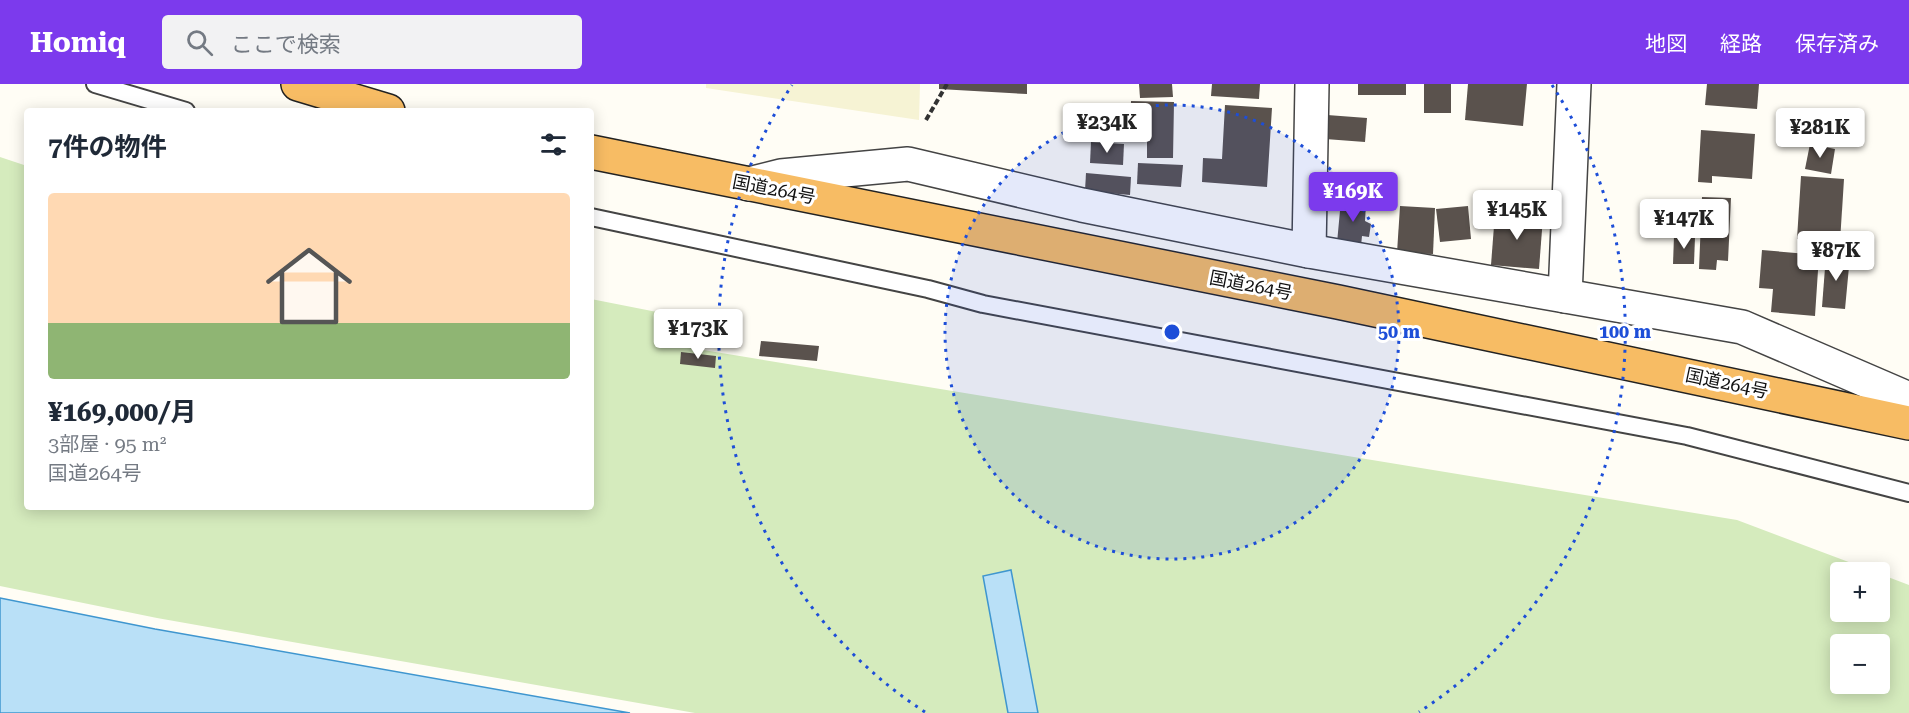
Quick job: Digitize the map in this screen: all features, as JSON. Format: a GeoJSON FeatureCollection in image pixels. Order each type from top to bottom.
{"type":"FeatureCollection","features":[{"type":"Feature","properties":{"kind":"highway"},"geometry":{"type":"LineString","coordinates":[[297,84],[378,108]]}},
{"type":"Feature","properties":{"kind":"highway","name":"国道264号"},"geometry":{"type":"LineString","coordinates":[[594,153],[1373,309],[1909,423]]}},
{"type":"Feature","properties":{"kind":"street"},"geometry":{"type":"LineString","coordinates":[[1309,251],[1312,84]]}},
{"type":"Feature","properties":{"kind":"street"},"geometry":{"type":"LineString","coordinates":[[1565,296],[1574,84]]}},
{"type":"Feature","properties":{"kind":"street"},"geometry":{"type":"LineString","coordinates":[[749,184],[781,176],[908,164],[1082,205],[1309,251],[1742,327],[1909,399]]}},
{"type":"Feature","properties":{"kind":"lane"},"geometry":{"type":"LineString","coordinates":[[95,84],[176,108]]}},
{"type":"Feature","properties":{"kind":"lane"},"geometry":{"type":"LineString","coordinates":[[594,218],[928,289],[983,304],[1687,436],[1909,493]]}},
{"type":"Feature","properties":{"kind":"path"},"geometry":{"type":"LineString","coordinates":[[926,120],[947,84]]}},
{"type":"Feature","properties":{"kind":"shaded area"},"geometry":{"type":"Polygon","coordinates":[[[706,84],[920,84],[919,120],[706,88],[706,84]]]}},
{"type":"Feature","properties":{"kind":"green space"},"geometry":{"type":"Polygon","coordinates":[[[0,157],[24,165],[24,510],[594,510],[594,300],[662,313],[679,346],[1737,520],[1849,562],[1830,562],[1830,622],[1890,622],[1890,578],[1909,585],[1909,713],[695,713],[157,618],[0,586],[0,157]]]}},
{"type":"Feature","properties":{"kind":"water"},"geometry":{"type":"Polygon","coordinates":[[[1011,570],[1038,713],[1008,713],[983,576],[1011,570]]]}},
{"type":"Feature","properties":{"kind":"water"},"geometry":{"type":"Polygon","coordinates":[[[0,598],[155,629],[630,713],[0,713],[0,598]]]}},
{"type":"Feature","properties":{"kind":"building"},"geometry":{"type":"Polygon","coordinates":[[[939,84],[1027,84],[1027,94],[939,89],[939,84]]]}},
{"type":"Feature","properties":{"kind":"building"},"geometry":{"type":"Polygon","coordinates":[[[1139,84],[1172,84],[1173,97],[1140,98],[1139,84]]]}},
{"type":"Feature","properties":{"kind":"building"},"geometry":{"type":"Polygon","coordinates":[[[1212,84],[1260,84],[1259,99],[1211,96],[1212,84]]]}},
{"type":"Feature","properties":{"kind":"building"},"geometry":{"type":"Polygon","coordinates":[[[1358,84],[1406,84],[1406,95],[1358,95],[1358,84]]]}},
{"type":"Feature","properties":{"kind":"building"},"geometry":{"type":"Polygon","coordinates":[[[1424,84],[1451,84],[1451,113],[1424,113],[1424,84]]]}},
{"type":"Feature","properties":{"kind":"building"},"geometry":{"type":"Polygon","coordinates":[[[1468,84],[1527,84],[1523,126],[1465,120],[1468,84]]]}},
{"type":"Feature","properties":{"kind":"building"},"geometry":{"type":"Polygon","coordinates":[[[1707,84],[1759,84],[1757,109],[1705,105],[1707,84]]]}},
{"type":"Feature","properties":{"kind":"building"},"geometry":{"type":"Polygon","coordinates":[[[1131,101],[1174,102],[1173,158],[1147,158],[1147,136],[1130,136],[1131,101]]]}},
{"type":"Feature","properties":{"kind":"building"},"geometry":{"type":"Polygon","coordinates":[[[1225,105],[1272,108],[1267,187],[1202,182],[1203,158],[1222,159],[1225,105]]]}},
{"type":"Feature","properties":{"kind":"building"},"geometry":{"type":"Polygon","coordinates":[[[1314,114],[1367,118],[1365,142],[1312,138],[1314,114]]]}},
{"type":"Feature","properties":{"kind":"building"},"geometry":{"type":"Polygon","coordinates":[[[1701,130],[1755,134],[1752,179],[1712,176],[1712,183],[1698,182],[1701,130]]]}},
{"type":"Feature","properties":{"kind":"building"},"geometry":{"type":"Polygon","coordinates":[[[1091,142],[1124,144],[1123,165],[1090,163],[1091,142]]]}},
{"type":"Feature","properties":{"kind":"building"},"geometry":{"type":"Polygon","coordinates":[[[1810,144],[1835,149],[1831,174],[1805,169],[1810,144]]]}},
{"type":"Feature","properties":{"kind":"building"},"geometry":{"type":"Polygon","coordinates":[[[1138,163],[1183,165],[1181,187],[1137,184],[1138,163]]]}},
{"type":"Feature","properties":{"kind":"building"},"geometry":{"type":"Polygon","coordinates":[[[1086,173],[1131,177],[1130,195],[1085,191],[1086,173]]]}},
{"type":"Feature","properties":{"kind":"building"},"geometry":{"type":"Polygon","coordinates":[[[1801,176],[1844,179],[1840,242],[1797,239],[1801,176]]]}},
{"type":"Feature","properties":{"kind":"building"},"geometry":{"type":"Polygon","coordinates":[[[1702,197],[1731,198],[1728,261],[1717,260],[1716,270],[1699,269],[1702,197]]]}},
{"type":"Feature","properties":{"kind":"building"},"geometry":{"type":"Polygon","coordinates":[[[1341,200],[1366,203],[1365,221],[1371,224],[1369,237],[1362,236],[1361,246],[1337,243],[1341,200]]]}},
{"type":"Feature","properties":{"kind":"building"},"geometry":{"type":"Polygon","coordinates":[[[1400,206],[1435,208],[1433,254],[1397,253],[1400,206]]]}},
{"type":"Feature","properties":{"kind":"building"},"geometry":{"type":"Polygon","coordinates":[[[1468,206],[1471,239],[1440,242],[1436,209],[1468,206]]]}},
{"type":"Feature","properties":{"kind":"building"},"geometry":{"type":"Polygon","coordinates":[[[1495,213],[1543,217],[1539,269],[1491,265],[1495,213]]]}},
{"type":"Feature","properties":{"kind":"building"},"geometry":{"type":"Polygon","coordinates":[[[1674,236],[1695,237],[1694,264],[1673,264],[1674,236]]]}},
{"type":"Feature","properties":{"kind":"building"},"geometry":{"type":"Polygon","coordinates":[[[1762,250],[1819,255],[1815,316],[1771,312],[1773,289],[1759,288],[1762,250]]]}},
{"type":"Feature","properties":{"kind":"building"},"geometry":{"type":"Polygon","coordinates":[[[1826,255],[1850,256],[1845,309],[1822,307],[1826,255]]]}},
{"type":"Feature","properties":{"kind":"building"},"geometry":{"type":"Polygon","coordinates":[[[761,341],[819,346],[817,361],[759,356],[761,341]]]}},
{"type":"Feature","properties":{"kind":"building"},"geometry":{"type":"Polygon","coordinates":[[[681,352],[716,356],[715,368],[680,364],[681,352]]]}}]}
